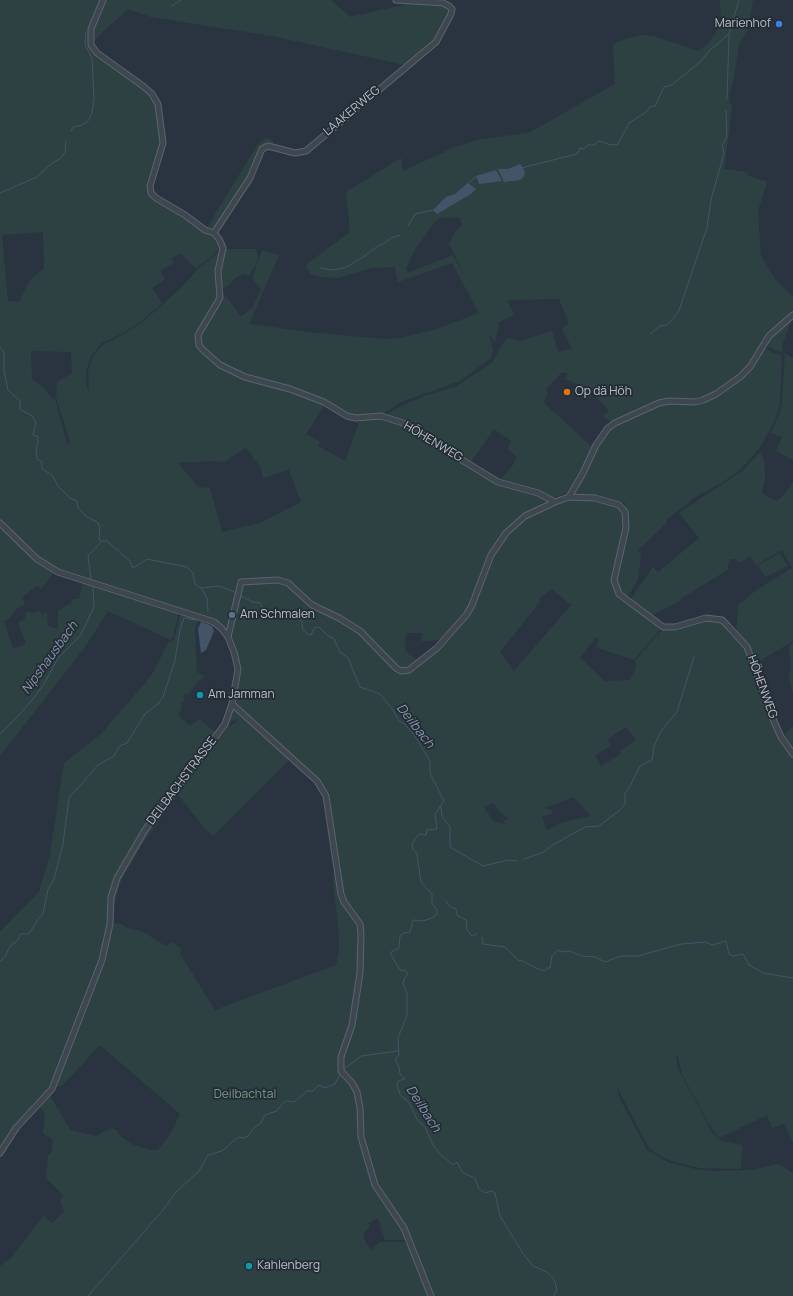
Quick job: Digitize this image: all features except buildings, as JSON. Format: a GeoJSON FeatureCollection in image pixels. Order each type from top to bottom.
{"type":"FeatureCollection","features":[{"type":"Feature","properties":{"kind":"street"},"geometry":{"type":"LineString","coordinates":[[103,0],[91,29],[91,45],[97,53],[143,86],[152,94],[158,104],[163,142],[150,186],[151,193],[156,198],[186,215],[205,230],[214,233]]}},
{"type":"Feature","properties":{"kind":"street","name":"LAAKERWEG"},"geometry":{"type":"LineString","coordinates":[[214,233],[250,178],[262,149],[268,146],[295,153],[306,151],[330,129],[436,42],[451,14],[452,9],[444,3],[396,0]]}},
{"type":"Feature","properties":{"kind":"street","name":"HÖHENWEG"},"geometry":{"type":"LineString","coordinates":[[214,233],[222,248],[218,271],[220,298],[200,329],[197,340],[202,349],[220,365],[245,378],[279,385],[324,402],[347,416],[356,418],[381,416],[406,424],[498,482],[538,493],[555,502],[569,497],[595,498],[614,503],[623,509],[626,528],[614,580],[617,590],[625,599],[663,627],[675,627],[699,619],[714,618],[722,620],[743,642],[755,664],[764,698],[781,737],[793,754]]}},
{"type":"Feature","properties":{"kind":"street"},"geometry":{"type":"LineString","coordinates":[[569,497],[583,473],[596,445],[608,428],[626,417],[659,403],[669,401],[696,402],[716,394],[740,377],[750,367],[769,336],[793,315]]}},
{"type":"Feature","properties":{"kind":"street"},"geometry":{"type":"LineString","coordinates":[[228,638],[242,582],[271,580],[288,583],[312,605],[339,618],[360,631],[396,668],[401,671],[409,670],[437,648],[467,614],[472,606],[491,555],[506,533],[525,516],[555,502]]}},
{"type":"Feature","properties":{"kind":"street","name":"DEILBACHSTRASSE"},"geometry":{"type":"LineString","coordinates":[[0,523],[37,559],[58,572],[206,619],[222,629],[228,638],[234,652],[238,669],[232,704],[225,724],[145,830],[122,868],[111,897],[110,924],[102,960],[52,1089],[16,1128],[0,1153]]}},
{"type":"Feature","properties":{"kind":"street"},"geometry":{"type":"LineString","coordinates":[[232,704],[317,781],[326,796],[341,894],[344,902],[360,924],[361,934],[360,973],[352,1025],[341,1057],[341,1071],[352,1083],[356,1092],[360,1108],[360,1137],[375,1184],[404,1228],[431,1296]]}},
{"type":"Feature","properties":{"kind":"green space","name":"Deilbachtal"},"geometry":{"type":"Polygon","coordinates":[[[0,0],[331,0],[350,17],[403,5],[406,2],[441,4],[450,9],[450,14],[433,44],[405,65],[272,36],[151,17],[128,9],[93,41],[95,53],[142,86],[152,95],[157,105],[162,142],[149,187],[151,195],[211,234],[220,248],[213,256],[196,268],[181,254],[171,258],[174,263],[160,271],[165,279],[152,288],[162,303],[143,320],[123,333],[102,343],[91,356],[86,371],[87,389],[89,390],[88,371],[93,356],[104,344],[124,334],[145,320],[182,287],[198,269],[219,252],[217,271],[219,297],[196,336],[198,347],[209,357],[212,355],[200,344],[199,336],[226,296],[241,317],[253,307],[261,289],[252,278],[262,250],[279,255],[249,324],[317,333],[385,339],[400,338],[437,329],[479,313],[452,263],[398,282],[395,267],[372,268],[338,278],[322,277],[310,274],[306,267],[308,263],[350,232],[346,192],[401,158],[403,171],[455,147],[481,139],[529,133],[615,84],[613,44],[628,38],[644,35],[654,36],[698,51],[707,45],[721,23],[720,0],[753,0],[747,32],[739,44],[734,78],[729,96],[730,103],[724,104],[731,104],[732,109],[724,169],[746,172],[749,176],[767,182],[758,211],[761,256],[776,280],[793,297],[793,312],[767,336],[749,366],[739,375],[704,398],[697,400],[670,399],[658,401],[612,423],[603,416],[609,411],[595,395],[586,387],[565,379],[568,373],[561,373],[545,390],[548,394],[543,402],[592,447],[577,480],[567,493],[552,498],[534,490],[500,481],[513,465],[517,457],[508,449],[511,441],[494,429],[470,463],[406,423],[384,416],[403,405],[424,396],[455,387],[493,362],[500,347],[508,338],[520,341],[552,331],[558,352],[572,349],[562,329],[569,323],[559,299],[507,300],[514,315],[499,322],[495,343],[489,333],[493,350],[491,358],[460,381],[401,402],[381,415],[349,415],[321,399],[289,387],[288,389],[325,404],[306,434],[320,442],[318,446],[345,461],[361,418],[381,418],[405,424],[431,443],[504,486],[540,495],[556,504],[583,498],[610,503],[621,510],[626,503],[573,493],[587,469],[603,436],[614,425],[659,404],[670,402],[704,401],[717,395],[741,378],[751,368],[764,347],[773,353],[782,355],[780,405],[773,424],[759,449],[740,470],[723,482],[697,496],[666,520],[667,523],[638,550],[641,554],[638,580],[624,602],[661,628],[634,660],[598,648],[596,646],[599,640],[596,637],[580,658],[605,681],[630,680],[636,667],[635,661],[658,634],[659,644],[659,633],[663,630],[673,629],[700,620],[713,619],[722,622],[746,647],[753,664],[765,705],[780,737],[793,757],[793,1143],[784,1124],[772,1128],[767,1115],[719,1138],[707,1121],[682,1074],[677,1053],[676,1057],[678,1069],[712,1132],[721,1141],[742,1145],[741,1169],[700,1168],[671,1161],[655,1153],[649,1148],[617,1087],[620,1099],[647,1150],[670,1163],[700,1170],[716,1171],[751,1170],[778,1164],[793,1173],[793,1296],[433,1296],[405,1228],[388,1206],[374,1179],[362,1138],[360,1108],[356,1089],[353,1090],[358,1108],[359,1137],[366,1164],[374,1185],[401,1226],[407,1238],[404,1240],[385,1240],[380,1227],[381,1224],[377,1218],[368,1223],[370,1227],[363,1234],[366,1244],[371,1250],[380,1242],[409,1242],[430,1296],[0,1296],[0,1266],[11,1258],[43,1216],[52,1223],[64,1212],[60,1199],[64,1196],[46,1178],[48,1155],[51,1154],[53,1139],[43,1134],[45,1114],[39,1105],[50,1095],[70,1130],[96,1136],[111,1128],[116,1130],[121,1137],[134,1145],[150,1150],[158,1150],[171,1133],[180,1114],[100,1045],[62,1086],[50,1088],[15,1127],[0,1150],[0,932],[39,892],[50,854],[64,763],[101,734],[146,682],[154,671],[168,643],[174,640],[182,613],[199,618],[195,628],[197,672],[205,676],[197,682],[188,694],[183,694],[184,700],[181,702],[182,708],[178,715],[190,726],[199,719],[216,733],[144,828],[120,867],[110,894],[107,928],[111,929],[112,923],[121,924],[127,928],[141,931],[166,946],[171,942],[181,948],[180,954],[215,1010],[336,965],[339,951],[339,935],[333,883],[335,849],[324,789],[315,777],[265,732],[263,733],[291,758],[213,836],[207,831],[178,795],[143,843],[121,881],[113,903],[112,900],[123,868],[147,831],[225,727],[236,723],[237,719],[231,721],[229,720],[233,708],[235,707],[245,716],[247,715],[235,702],[237,654],[228,635],[217,623],[124,590],[49,566],[36,556],[0,520],[0,0]],[[460,217],[440,218],[433,224],[414,251],[406,269],[408,273],[453,255],[467,281],[449,243],[455,232],[462,225],[460,217]],[[43,232],[2,235],[8,301],[20,302],[30,280],[44,269],[43,232]],[[31,351],[32,379],[45,389],[53,400],[55,398],[67,445],[70,442],[56,397],[57,382],[72,373],[71,352],[31,351]],[[245,448],[224,462],[213,461],[178,463],[198,487],[210,488],[222,532],[260,523],[301,502],[289,470],[263,478],[261,468],[245,448]],[[552,589],[540,597],[539,603],[500,652],[514,671],[571,605],[552,589]],[[461,616],[441,640],[421,641],[422,633],[406,633],[405,648],[408,654],[419,661],[403,670],[409,670],[433,652],[435,653],[453,629],[463,620],[461,616]],[[626,727],[608,739],[611,746],[595,755],[601,766],[621,754],[620,751],[636,740],[626,727]],[[574,797],[544,808],[551,810],[553,813],[542,817],[547,830],[563,822],[591,816],[574,797]],[[493,803],[484,807],[493,821],[505,824],[503,820],[509,819],[498,810],[493,803]]]}},
{"type":"Feature","properties":{"kind":"green space"},"geometry":{"type":"Polygon","coordinates":[[[267,138],[273,141],[273,144],[264,147],[249,178],[213,231],[208,226],[258,144],[267,138]]]}},
{"type":"Feature","properties":{"kind":"green space"},"geometry":{"type":"Polygon","coordinates":[[[225,249],[256,249],[258,256],[256,265],[249,276],[245,274],[236,277],[229,285],[221,289],[219,271],[225,249]]]}},
{"type":"Feature","properties":{"kind":"green space"},"geometry":{"type":"Polygon","coordinates":[[[793,316],[783,343],[782,352],[766,345],[777,330],[793,316]]]}},
{"type":"Feature","properties":{"kind":"green space"},"geometry":{"type":"Polygon","coordinates":[[[782,352],[793,358],[793,460],[776,451],[782,437],[771,433],[780,412],[782,402],[785,355],[782,352]]]}},
{"type":"Feature","properties":{"kind":"green space"},"geometry":{"type":"Polygon","coordinates":[[[760,452],[764,460],[765,477],[762,494],[777,501],[784,495],[793,482],[793,641],[756,663],[747,644],[736,634],[738,605],[758,589],[792,568],[782,550],[756,565],[750,556],[739,563],[736,559],[730,559],[727,567],[729,569],[680,599],[681,600],[649,617],[630,600],[653,567],[658,572],[699,538],[679,513],[742,471],[760,452]]]}},
{"type":"Feature","properties":{"kind":"green space"},"geometry":{"type":"Polygon","coordinates":[[[0,525],[55,571],[41,589],[37,586],[22,597],[25,604],[15,610],[10,618],[4,621],[13,649],[26,644],[18,622],[24,620],[27,611],[33,613],[37,611],[42,613],[43,619],[44,613],[47,613],[48,626],[58,629],[58,610],[70,604],[73,599],[79,599],[83,581],[178,611],[178,616],[173,637],[169,641],[169,639],[108,611],[85,647],[0,756],[0,525]]]}},
{"type":"Feature","properties":{"kind":"green space"},"geometry":{"type":"Polygon","coordinates":[[[780,553],[788,566],[765,577],[758,565],[780,553]]]}},
{"type":"Feature","properties":{"kind":"green space"},"geometry":{"type":"Polygon","coordinates":[[[793,643],[793,692],[789,679],[791,666],[789,645],[793,643]]]}},
{"type":"Feature","properties":{"kind":"green space"},"geometry":{"type":"Polygon","coordinates":[[[793,726],[793,751],[782,737],[793,726]]]}},
{"type":"Feature","properties":{"kind":"water"},"geometry":{"type":"Polygon","coordinates":[[[520,164],[525,171],[524,176],[520,180],[504,182],[498,169],[508,169],[520,164]]]}},
{"type":"Feature","properties":{"kind":"water"},"geometry":{"type":"Polygon","coordinates":[[[496,170],[502,181],[479,184],[476,176],[496,170]]]}},
{"type":"Feature","properties":{"kind":"water"},"geometry":{"type":"Polygon","coordinates":[[[468,183],[476,189],[471,194],[437,214],[433,210],[446,197],[455,194],[468,183]]]}},
{"type":"Feature","properties":{"kind":"water"},"geometry":{"type":"Polygon","coordinates":[[[201,622],[212,626],[214,631],[206,650],[201,653],[198,629],[201,622]]]}},
{"type":"Feature","properties":{"kind":"waterway"},"geometry":{"type":"LineString","coordinates":[[172,6],[181,0]]}},
{"type":"Feature","properties":{"kind":"waterway"},"geometry":{"type":"LineString","coordinates":[[521,168],[577,154],[580,148],[584,149],[588,145],[594,145],[599,141],[611,145],[618,144],[629,123],[646,112],[650,107],[655,106],[664,87],[672,85],[701,61],[709,51],[729,34],[739,0]]}},
{"type":"Feature","properties":{"kind":"waterway"},"geometry":{"type":"LineString","coordinates":[[71,131],[73,127],[82,125],[88,121],[92,113],[94,99],[92,58],[85,45],[86,32]]}},
{"type":"Feature","properties":{"kind":"waterway"},"geometry":{"type":"LineString","coordinates":[[727,99],[729,35]]}},
{"type":"Feature","properties":{"kind":"waterway"},"geometry":{"type":"LineString","coordinates":[[650,334],[660,326],[667,325],[678,313],[707,228],[711,200],[724,153],[722,145],[727,137],[726,110]]}},
{"type":"Feature","properties":{"kind":"waterway"},"geometry":{"type":"LineString","coordinates":[[0,193],[37,177],[51,164],[61,158],[66,150],[66,141]]}},
{"type":"Feature","properties":{"kind":"waterway"},"geometry":{"type":"LineString","coordinates":[[467,184],[477,176]]}},
{"type":"Feature","properties":{"kind":"waterway"},"geometry":{"type":"LineString","coordinates":[[408,226],[415,214],[433,210]]}},
{"type":"Feature","properties":{"kind":"waterway"},"geometry":{"type":"LineString","coordinates":[[321,268],[332,270],[345,268],[391,238],[400,235]]}},
{"type":"Feature","properties":{"kind":"waterway","name":"Deilbach"},"geometry":{"type":"LineString","coordinates":[[0,347],[4,352],[4,371],[8,390],[20,401],[20,409],[32,416],[36,422],[33,435],[38,437],[36,450],[37,459],[42,462],[42,469],[52,475],[58,486],[70,498],[77,501],[78,508],[87,517],[97,522],[100,527],[99,539],[101,541],[107,541],[130,561],[132,567],[135,567],[147,559],[187,567],[193,573],[195,584],[201,588],[219,586],[237,593]]}},
{"type":"Feature","properties":{"kind":"waterway"},"geometry":{"type":"LineString","coordinates":[[91,580],[88,556],[101,542]]}},
{"type":"Feature","properties":{"kind":"waterway","name":"Nipshausbach"},"geometry":{"type":"LineString","coordinates":[[0,734],[32,700],[44,684],[58,658],[80,636],[94,607],[93,586]]}},
{"type":"Feature","properties":{"kind":"waterway"},"geometry":{"type":"LineString","coordinates":[[201,588],[207,598],[208,611]]}},
{"type":"Feature","properties":{"kind":"waterway","name":"Deilbach"},"geometry":{"type":"LineString","coordinates":[[239,595],[253,602],[260,603],[266,613],[274,613],[282,617],[291,615],[302,621],[303,630],[307,634],[311,635],[315,627],[320,628],[334,639],[340,652],[348,658],[360,687],[380,694],[393,710],[399,721],[405,724],[414,735],[430,761],[430,773],[444,801],[435,814],[437,829],[427,830],[426,835],[420,834],[412,844],[413,849],[417,854],[421,882],[432,894],[432,904],[437,910],[437,914],[432,918],[423,921],[413,920],[410,932],[404,933],[400,936],[399,948],[391,952],[391,955],[400,970],[406,971],[408,974],[403,983],[407,994],[407,1015],[398,1038],[399,1055],[395,1060],[399,1067],[400,1074],[405,1079],[398,1081],[397,1085],[400,1095],[409,1102],[418,1121],[425,1127],[433,1145],[440,1154],[453,1165],[457,1162],[463,1173],[475,1178],[479,1189],[485,1193],[492,1191],[495,1193],[500,1216],[522,1252],[533,1266],[547,1272],[554,1279],[557,1289],[554,1296]]}},
{"type":"Feature","properties":{"kind":"waterway"},"geometry":{"type":"LineString","coordinates":[[0,961],[5,957],[10,946],[17,941],[21,934],[29,934],[38,919],[43,914],[48,889],[54,879],[63,844],[69,798],[98,765],[114,756],[120,746],[127,743],[145,714],[158,704],[163,697],[175,660],[180,630],[184,618],[195,620]]}},
{"type":"Feature","properties":{"kind":"waterway"},"geometry":{"type":"LineString","coordinates":[[524,859],[544,852],[551,846],[585,827],[599,826],[620,810],[625,804],[625,793],[640,766],[652,760],[654,746],[661,731],[677,712],[694,657]]}},
{"type":"Feature","properties":{"kind":"waterway"},"geometry":{"type":"LineString","coordinates":[[441,807],[442,817],[450,826],[450,847],[483,866],[508,860],[517,861]]}},
{"type":"Feature","properties":{"kind":"waterway"},"geometry":{"type":"LineString","coordinates":[[446,901],[450,907],[456,909],[457,915],[467,921],[466,928],[472,936],[477,934]]}},
{"type":"Feature","properties":{"kind":"waterway"},"geometry":{"type":"LineString","coordinates":[[482,937],[483,944],[505,947],[519,961],[521,960],[545,971],[547,968],[550,968],[552,956],[558,950],[562,952],[569,951],[582,956],[595,957],[605,962],[621,956],[638,956],[681,944],[706,942],[712,945],[726,941],[729,954],[733,956],[743,954],[749,965],[763,973],[793,978]]}},
{"type":"Feature","properties":{"kind":"waterway"},"geometry":{"type":"LineString","coordinates":[[344,1069],[361,1056],[398,1051]]}},
{"type":"Feature","properties":{"kind":"waterway"},"geometry":{"type":"LineString","coordinates":[[88,1296],[163,1210],[176,1192],[199,1171],[208,1155],[222,1151],[238,1137],[244,1138],[248,1136],[254,1128],[261,1123],[265,1115],[277,1111],[286,1101],[294,1102],[307,1091],[313,1091],[319,1085],[325,1088],[335,1084],[340,1074]]}},
{"type":"Feature","properties":{"kind":"place","name":"Marienhof"},"geometry":{"type":"Point","coordinates":[779,24]}},
{"type":"Feature","properties":{"kind":"place","name":"Op dä Höh"},"geometry":{"type":"Point","coordinates":[567,392]}},
{"type":"Feature","properties":{"kind":"place","name":"Am Schmalen"},"geometry":{"type":"Point","coordinates":[232,615]}},
{"type":"Feature","properties":{"kind":"place","name":"Am Jamman"},"geometry":{"type":"Point","coordinates":[200,695]}},
{"type":"Feature","properties":{"kind":"place","name":"Kahlenberg"},"geometry":{"type":"Point","coordinates":[249,1266]}}]}
